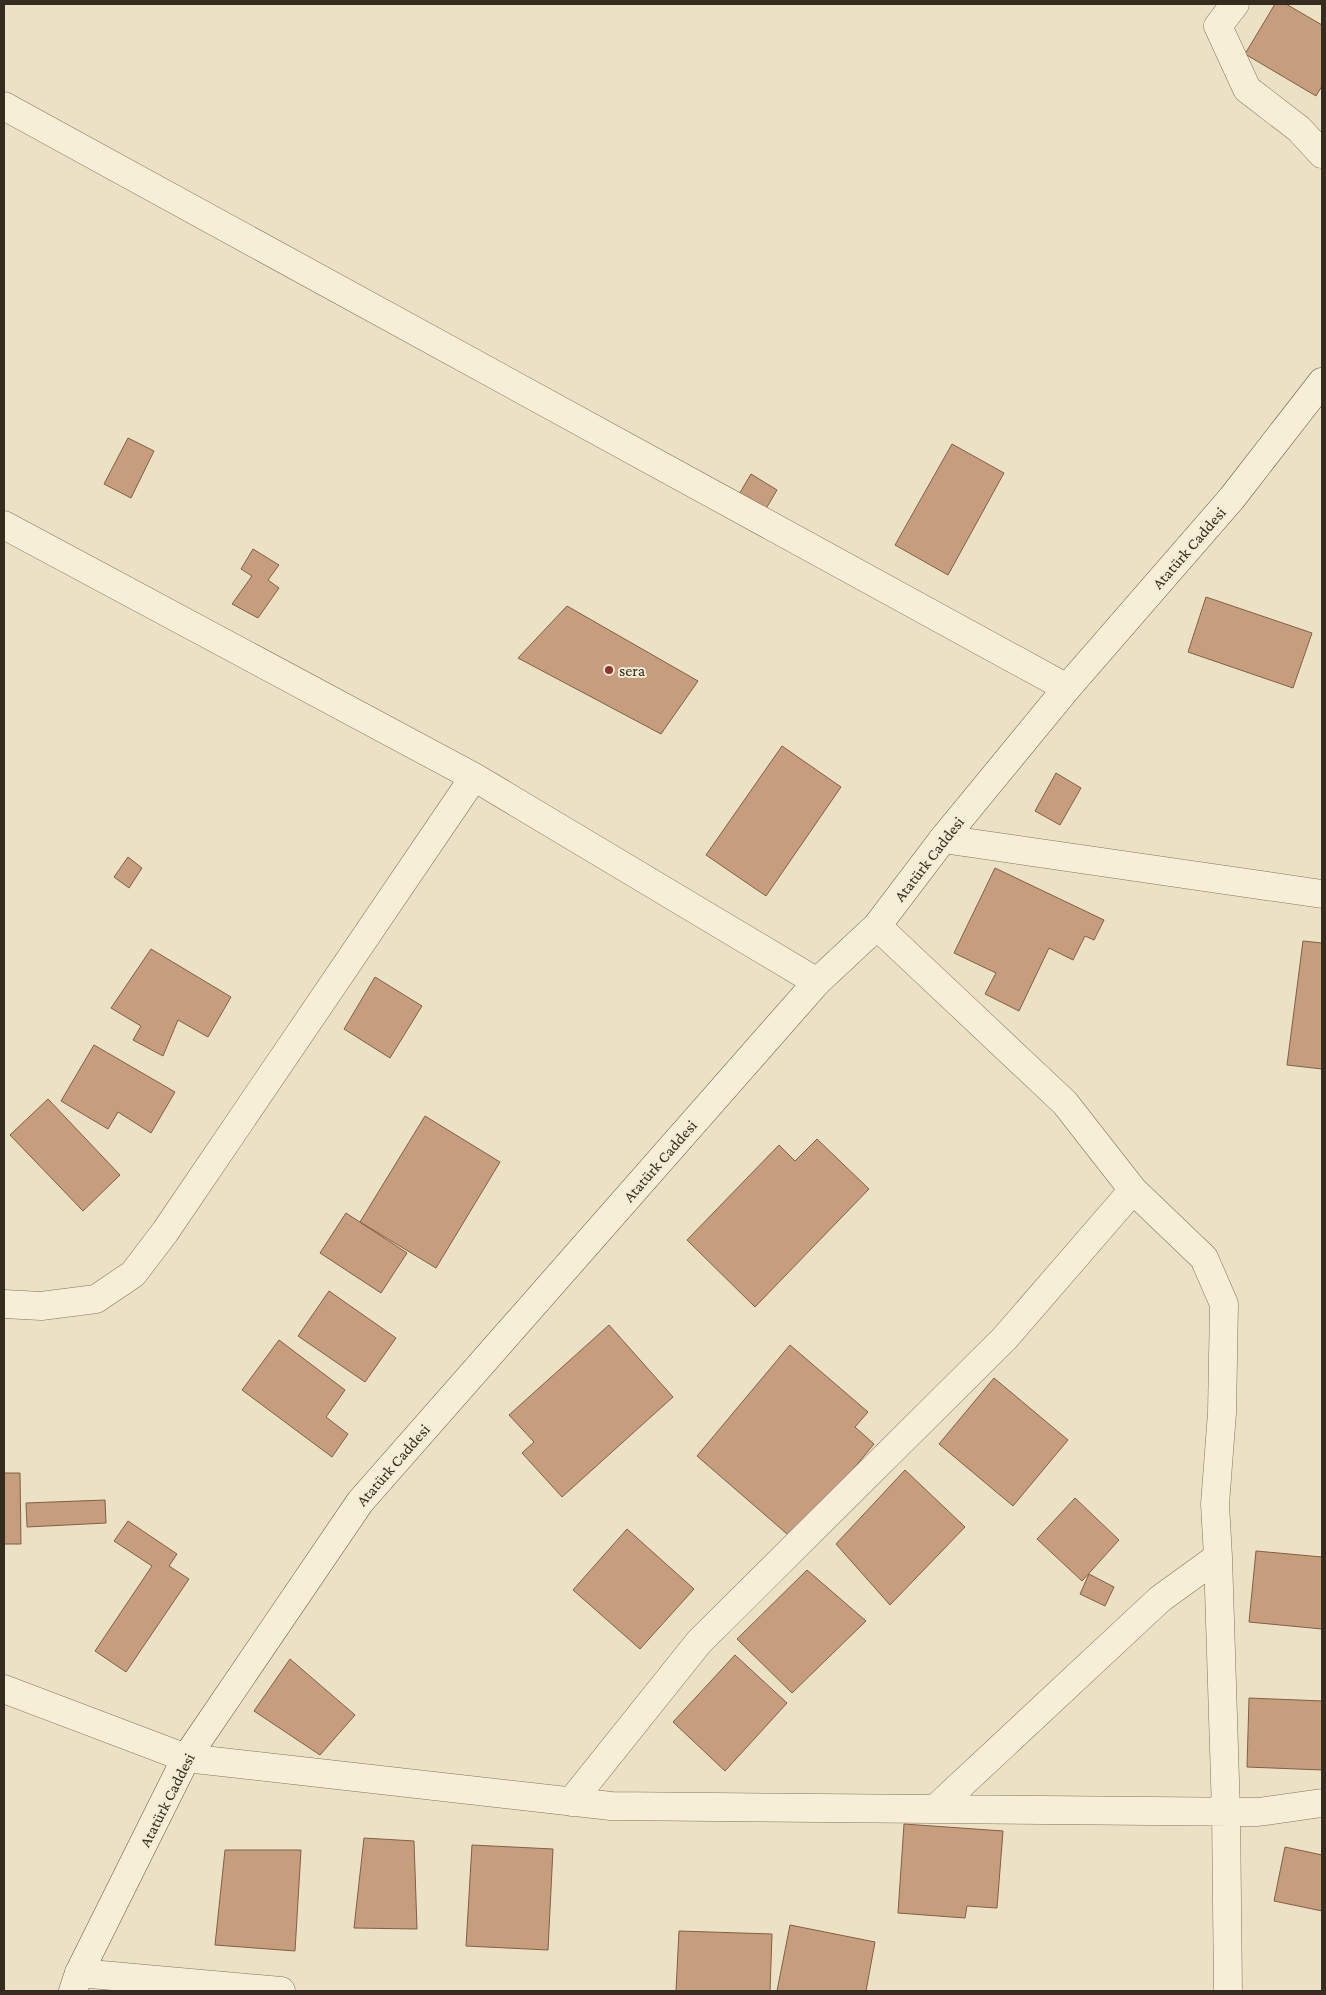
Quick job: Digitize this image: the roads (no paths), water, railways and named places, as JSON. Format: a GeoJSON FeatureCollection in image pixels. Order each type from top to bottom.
{"type":"FeatureCollection","features":[{"type":"Feature","properties":{"kind":"street"},"geometry":{"type":"LineString","coordinates":[[1235,4],[1218,26],[1247,89],[1299,129],[1322,154]]}},
{"type":"Feature","properties":{"kind":"street"},"geometry":{"type":"LineString","coordinates":[[4,106],[1067,688]]}},
{"type":"Feature","properties":{"kind":"street","name":"Atatürk Caddesi"},"geometry":{"type":"LineString","coordinates":[[76,1982],[186,1758],[360,1502],[817,982],[877,926],[943,840],[1067,688],[1232,498],[1322,382]]}},
{"type":"Feature","properties":{"kind":"street"},"geometry":{"type":"LineString","coordinates":[[4,525],[474,777],[817,982]]}},
{"type":"Feature","properties":{"kind":"street"},"geometry":{"type":"LineString","coordinates":[[4,1304],[40,1306],[96,1299],[133,1274],[165,1232],[474,777]]}},
{"type":"Feature","properties":{"kind":"street"},"geometry":{"type":"LineString","coordinates":[[943,840],[1322,894]]}},
{"type":"Feature","properties":{"kind":"street"},"geometry":{"type":"LineString","coordinates":[[877,926],[1064,1103],[1133,1190],[1204,1258],[1224,1304],[1222,1413],[1215,1504],[1226,1812],[1228,1991]]}},
{"type":"Feature","properties":{"kind":"street"},"geometry":{"type":"LineString","coordinates":[[571,1802],[698,1642],[1005,1338],[1133,1190]]}},
{"type":"Feature","properties":{"kind":"street"},"geometry":{"type":"LineString","coordinates":[[934,1809],[1160,1599],[1218,1557]]}},
{"type":"Feature","properties":{"kind":"street"},"geometry":{"type":"LineString","coordinates":[[4,1689],[186,1758],[625,1807],[1258,1812],[1322,1803]]}},
{"type":"Feature","properties":{"kind":"street"},"geometry":{"type":"LineString","coordinates":[[76,1982],[281,1991]]}},
{"type":"Feature","properties":{"kind":"place","name":"sera"},"geometry":{"type":"Point","coordinates":[609,670]}}]}
